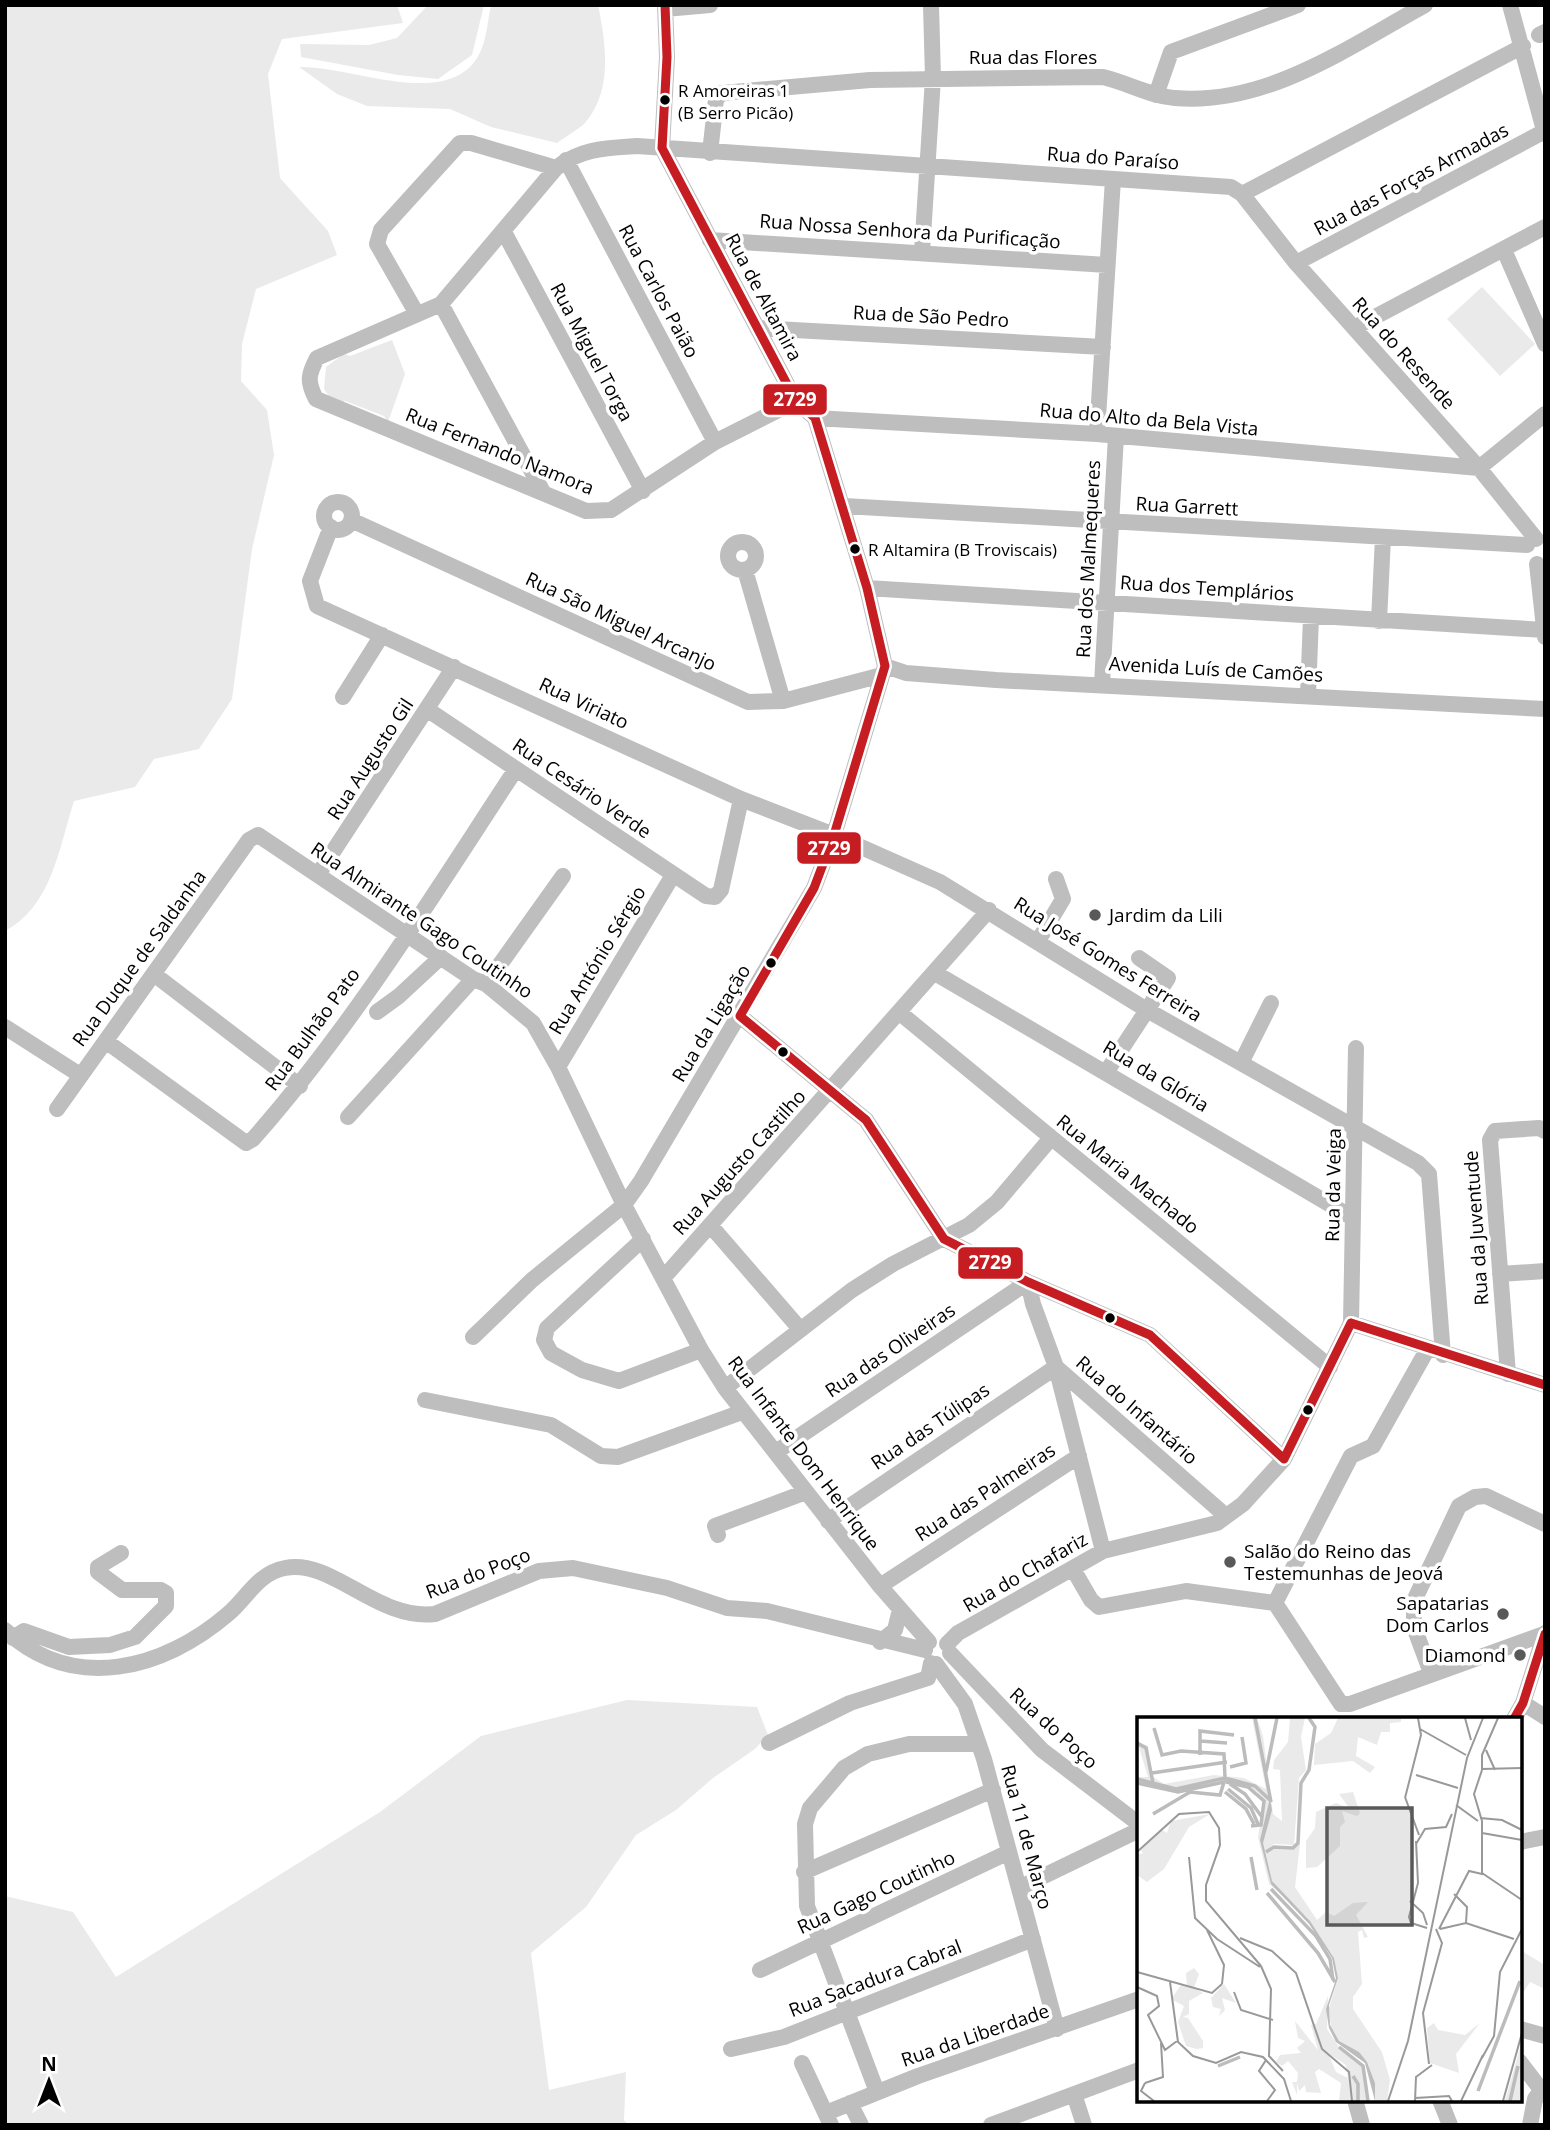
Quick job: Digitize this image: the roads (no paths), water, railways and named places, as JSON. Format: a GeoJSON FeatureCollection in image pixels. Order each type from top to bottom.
{"type":"FeatureCollection","features":[{"type":"Feature","properties":{"kind":"street"},"geometry":{"type":"LineString","coordinates":[[662,148],[665,7],[710,5]]}},
{"type":"Feature","properties":{"kind":"street"},"geometry":{"type":"LineString","coordinates":[[922,252],[933,78],[931,5]]}},
{"type":"Feature","properties":{"kind":"street"},"geometry":{"type":"LineString","coordinates":[[1156,95],[1171,52],[1298,5]]}},
{"type":"Feature","properties":{"kind":"street","name":"Rua das Flores"},"geometry":{"type":"LineString","coordinates":[[710,153],[716,99],[722,93],[933,78],[1103,77],[1129,83],[1156,95],[1177,98],[1220,97],[1269,84],[1321,63],[1425,5]]}},
{"type":"Feature","properties":{"kind":"street"},"geometry":{"type":"LineString","coordinates":[[1510,5],[1544,132]]}},
{"type":"Feature","properties":{"kind":"street"},"geometry":{"type":"LineString","coordinates":[[1242,194],[1522,46]]}},
{"type":"Feature","properties":{"kind":"street","name":"Rua das Forças Armadas"},"geometry":{"type":"LineString","coordinates":[[1296,263],[1544,132]]}},
{"type":"Feature","properties":{"kind":"street"},"geometry":{"type":"LineString","coordinates":[[460,143],[471,143],[561,164],[504,232],[441,304],[418,314],[377,244],[380,230],[460,143]]}},
{"type":"Feature","properties":{"kind":"street","name":"Rua do Paraíso"},"geometry":{"type":"LineString","coordinates":[[561,164],[592,149],[662,148],[1231,187],[1242,194]]}},
{"type":"Feature","properties":{"kind":"street","name":"Rua de Altamira"},"geometry":{"type":"LineString","coordinates":[[662,148],[796,401],[815,418],[867,588],[884,671]]}},
{"type":"Feature","properties":{"kind":"street","name":"Rua Carlos Paião"},"geometry":{"type":"LineString","coordinates":[[561,164],[715,442]]}},
{"type":"Feature","properties":{"kind":"street"},"geometry":{"type":"LineString","coordinates":[[1097,435],[1113,180]]}},
{"type":"Feature","properties":{"kind":"street","name":"Rua do Resende"},"geometry":{"type":"LineString","coordinates":[[1242,194],[1296,263],[1479,468],[1536,542],[1526,553],[1530,560],[1541,562]]}},
{"type":"Feature","properties":{"kind":"street"},"geometry":{"type":"LineString","coordinates":[[1354,328],[1545,227]]}},
{"type":"Feature","properties":{"kind":"street","name":"Rua Miguel Torga"},"geometry":{"type":"LineString","coordinates":[[504,232],[643,491]]}},
{"type":"Feature","properties":{"kind":"street","name":"Rua Nossa Senhora da Purificação"},"geometry":{"type":"LineString","coordinates":[[710,240],[1107,265]]}},
{"type":"Feature","properties":{"kind":"street"},"geometry":{"type":"LineString","coordinates":[[1504,250],[1545,344]]}},
{"type":"Feature","properties":{"kind":"street"},"geometry":{"type":"LineString","coordinates":[[441,304],[543,492]]}},
{"type":"Feature","properties":{"kind":"street","name":"Rua Fernando Namora"},"geometry":{"type":"LineString","coordinates":[[418,314],[317,358],[309,373],[308,385],[316,400],[586,511],[598,513],[611,510],[715,442],[796,401]]}},
{"type":"Feature","properties":{"kind":"street","name":"Rua de São Pedro"},"geometry":{"type":"LineString","coordinates":[[757,328],[1103,347]]}},
{"type":"Feature","properties":{"kind":"street"},"geometry":{"type":"LineString","coordinates":[[1479,468],[1545,414]]}},
{"type":"Feature","properties":{"kind":"street","name":"Rua do Alto da Bela Vista"},"geometry":{"type":"LineString","coordinates":[[815,418],[1116,436],[1479,468]]}},
{"type":"Feature","properties":{"kind":"street","name":"Rua dos Malmequeres"},"geometry":{"type":"LineString","coordinates":[[1102,684],[1116,436]]}},
{"type":"Feature","properties":{"kind":"street"},"geometry":{"type":"LineString","coordinates":[[336,502],[349,507],[351,520],[343,528],[331,527],[325,520],[326,511],[336,502]]}},
{"type":"Feature","properties":{"kind":"street","name":"Rua Garrett"},"geometry":{"type":"LineString","coordinates":[[844,506],[1111,523],[1536,542]]}},
{"type":"Feature","properties":{"kind":"street","name":"Rua São Miguel Arcanjo"},"geometry":{"type":"LineString","coordinates":[[351,520],[748,702],[783,701],[884,671]]}},
{"type":"Feature","properties":{"kind":"street","name":"Rua Viriato"},"geometry":{"type":"LineString","coordinates":[[331,527],[310,581],[317,606],[741,799],[834,835]]}},
{"type":"Feature","properties":{"kind":"street"},"geometry":{"type":"LineString","coordinates":[[1380,621],[1383,537]]}},
{"type":"Feature","properties":{"kind":"street"},"geometry":{"type":"LineString","coordinates":[[1541,562],[1544,633]]}},
{"type":"Feature","properties":{"kind":"street"},"geometry":{"type":"LineString","coordinates":[[746,570],[783,701]]}},
{"type":"Feature","properties":{"kind":"street","name":"Rua dos Templários"},"geometry":{"type":"LineString","coordinates":[[867,588],[1107,601],[1544,633]]}},
{"type":"Feature","properties":{"kind":"street"},"geometry":{"type":"LineString","coordinates":[[1308,695],[1311,617]]}},
{"type":"Feature","properties":{"kind":"street"},"geometry":{"type":"LineString","coordinates":[[343,697],[382,635]]}},
{"type":"Feature","properties":{"kind":"street","name":"Rua Augusto Gil"},"geometry":{"type":"LineString","coordinates":[[319,873],[428,710],[453,667]]}},
{"type":"Feature","properties":{"kind":"street","name":"Avenida Luís de Camões"},"geometry":{"type":"LineString","coordinates":[[884,671],[1545,709]]}},
{"type":"Feature","properties":{"kind":"street","name":"Rua da Ligação"},"geometry":{"type":"LineString","coordinates":[[473,1338],[533,1280],[624,1205],[641,1181],[814,888],[834,835],[884,671]]}},
{"type":"Feature","properties":{"kind":"street","name":"Rua Cesário Verde"},"geometry":{"type":"LineString","coordinates":[[428,710],[706,896],[715,897],[721,890],[741,799]]}},
{"type":"Feature","properties":{"kind":"street","name":"Rua Bulhão Pato"},"geometry":{"type":"LineString","coordinates":[[107,1042],[246,1143],[253,1139],[300,1086],[407,934],[516,769]]}},
{"type":"Feature","properties":{"kind":"street","name":"Rua Almirante Gago Coutinho"},"geometry":{"type":"LineString","coordinates":[[258,835],[480,981],[533,1023],[558,1066],[624,1205],[664,1276]]}},
{"type":"Feature","properties":{"kind":"street","name":"Rua Duque de Saldanha"},"geometry":{"type":"LineString","coordinates":[[57,1109],[155,975],[249,839],[258,835]]}},
{"type":"Feature","properties":{"kind":"street","name":"Rua José Gomes Ferreira"},"geometry":{"type":"LineString","coordinates":[[834,835],[940,882],[1147,1010],[1418,1163],[1429,1174],[1435,1352]]}},
{"type":"Feature","properties":{"kind":"street","name":"Rua António Sérgio"},"geometry":{"type":"LineString","coordinates":[[558,1066],[673,875]]}},
{"type":"Feature","properties":{"kind":"street"},"geometry":{"type":"LineString","coordinates":[[348,1117],[480,981],[563,876]]}},
{"type":"Feature","properties":{"kind":"street"},"geometry":{"type":"LineString","coordinates":[[1038,941],[1063,899],[1056,879]]}},
{"type":"Feature","properties":{"kind":"street","name":"Rua Augusto Castilho"},"geometry":{"type":"LineString","coordinates":[[664,1276],[989,910]]}},
{"type":"Feature","properties":{"kind":"street"},"geometry":{"type":"LineString","coordinates":[[377,1012],[399,996],[441,957]]}},
{"type":"Feature","properties":{"kind":"street"},"geometry":{"type":"LineString","coordinates":[[1107,1071],[1167,978],[1139,958]]}},
{"type":"Feature","properties":{"kind":"street","name":"Rua da Glória"},"geometry":{"type":"LineString","coordinates":[[935,973],[1107,1071],[1353,1218]]}},
{"type":"Feature","properties":{"kind":"street"},"geometry":{"type":"LineString","coordinates":[[155,975],[300,1086]]}},
{"type":"Feature","properties":{"kind":"street"},"geometry":{"type":"LineString","coordinates":[[1241,1063],[1272,1003]]}},
{"type":"Feature","properties":{"kind":"street","name":"Rua Maria Machado"},"geometry":{"type":"LineString","coordinates":[[900,1013],[1330,1367]]}},
{"type":"Feature","properties":{"kind":"street"},"geometry":{"type":"LineString","coordinates":[[740,1016],[866,1120],[944,1239],[1028,1282],[1150,1335],[1284,1459]]}},
{"type":"Feature","properties":{"kind":"street"},"geometry":{"type":"LineString","coordinates":[[5,1027],[80,1075]]}},
{"type":"Feature","properties":{"kind":"street","name":"Rua da Veiga"},"geometry":{"type":"LineString","coordinates":[[1351,1323],[1356,1048]]}},
{"type":"Feature","properties":{"kind":"street","name":"Rua da Juventude"},"geometry":{"type":"LineString","coordinates":[[1508,1374],[1490,1140],[1495,1131],[1539,1128],[1545,1131]]}},
{"type":"Feature","properties":{"kind":"street"},"geometry":{"type":"LineString","coordinates":[[725,1388],[800,1328],[893,1264],[969,1225],[997,1202],[1051,1138]]}},
{"type":"Feature","properties":{"kind":"street"},"geometry":{"type":"LineString","coordinates":[[710,1225],[800,1328]]}},
{"type":"Feature","properties":{"kind":"street"},"geometry":{"type":"LineString","coordinates":[[645,1242],[547,1328],[544,1340],[551,1353],[582,1370],[619,1381],[701,1350]]}},
{"type":"Feature","properties":{"kind":"street","name":"Rua Augusto Castilho"},"geometry":{"type":"LineString","coordinates":[[645,1242],[670,1253],[685,1253]]}},
{"type":"Feature","properties":{"kind":"street"},"geometry":{"type":"LineString","coordinates":[[1500,1274],[1545,1271]]}},
{"type":"Feature","properties":{"kind":"street","name":"Rua Infante Dom Henrique"},"geometry":{"type":"LineString","coordinates":[[664,1276],[701,1350],[725,1388],[900,1609],[930,1655]]}},
{"type":"Feature","properties":{"kind":"street","name":"Rua do Infantário"},"geometry":{"type":"LineString","coordinates":[[1028,1282],[1032,1304],[1056,1367],[1226,1517]]}},
{"type":"Feature","properties":{"kind":"street","name":"Rua das Oliveiras"},"geometry":{"type":"LineString","coordinates":[[776,1452],[1028,1282]]}},
{"type":"Feature","properties":{"kind":"street"},"geometry":{"type":"LineString","coordinates":[[1351,1323],[1545,1385]]}},
{"type":"Feature","properties":{"kind":"street","name":"Rua do Chafariz"},"geometry":{"type":"LineString","coordinates":[[769,1743],[850,1703],[928,1678],[930,1655],[947,1660],[948,1648],[958,1633],[1103,1551],[1217,1522],[1226,1517],[1243,1504],[1284,1459],[1351,1323]]}},
{"type":"Feature","properties":{"kind":"street"},"geometry":{"type":"LineString","coordinates":[[1275,1603],[1351,1456],[1373,1446],[1435,1352]]}},
{"type":"Feature","properties":{"kind":"street"},"geometry":{"type":"LineString","coordinates":[[1056,1367],[1103,1551]]}},
{"type":"Feature","properties":{"kind":"street","name":"Rua das Túlipas"},"geometry":{"type":"LineString","coordinates":[[828,1521],[1056,1367]]}},
{"type":"Feature","properties":{"kind":"street"},"geometry":{"type":"LineString","coordinates":[[1063,1395],[1080,1387]]}},
{"type":"Feature","properties":{"kind":"street"},"geometry":{"type":"LineString","coordinates":[[425,1400],[551,1425],[601,1456],[618,1457],[742,1412]]}},
{"type":"Feature","properties":{"kind":"street","name":"Rua das Palmeiras"},"geometry":{"type":"LineString","coordinates":[[880,1586],[1079,1456]]}},
{"type":"Feature","properties":{"kind":"street"},"geometry":{"type":"LineString","coordinates":[[718,1535],[715,1526],[806,1492]]}},
{"type":"Feature","properties":{"kind":"street"},"geometry":{"type":"LineString","coordinates":[[1431,1673],[1414,1627],[1414,1601],[1459,1506],[1475,1497],[1486,1496],[1545,1524]]}},
{"type":"Feature","properties":{"kind":"street"},"geometry":{"type":"LineString","coordinates":[[9,1634],[24,1631],[69,1647],[89,1648],[135,1637],[168,1600],[166,1593],[161,1590],[122,1590],[99,1572],[98,1567],[121,1553]]}},
{"type":"Feature","properties":{"kind":"street","name":"Rua do Poço"},"geometry":{"type":"LineString","coordinates":[[9,1634],[38,1654],[69,1664],[104,1669],[138,1664],[176,1652],[225,1617],[253,1586],[285,1567],[306,1568],[392,1610],[416,1616],[435,1614],[539,1571],[573,1568],[667,1588],[727,1608],[767,1611],[930,1655],[940,1639],[1042,1750],[1137,1825]]}},
{"type":"Feature","properties":{"kind":"street"},"geometry":{"type":"LineString","coordinates":[[1073,1569],[1091,1600],[1099,1607],[1186,1591],[1275,1603],[1341,1704],[1350,1704],[1544,1633]]}},
{"type":"Feature","properties":{"kind":"street"},"geometry":{"type":"LineString","coordinates":[[880,1642],[895,1630],[900,1609]]}},
{"type":"Feature","properties":{"kind":"street"},"geometry":{"type":"LineString","coordinates":[[1515,1717],[1523,1703],[1544,1633]]}},
{"type":"Feature","properties":{"kind":"street","name":"Rua 11 de Março"},"geometry":{"type":"LineString","coordinates":[[930,1655],[965,1704],[979,1744],[1057,2029]]}},
{"type":"Feature","properties":{"kind":"street"},"geometry":{"type":"LineString","coordinates":[[1523,1703],[1545,1717]]}},
{"type":"Feature","properties":{"kind":"street"},"geometry":{"type":"LineString","coordinates":[[877,2092],[807,1906],[804,1872],[805,1824],[810,1808],[844,1768],[868,1754],[909,1744],[979,1744]]}},
{"type":"Feature","properties":{"kind":"street"},"geometry":{"type":"LineString","coordinates":[[804,1872],[993,1790]]}},
{"type":"Feature","properties":{"kind":"street"},"geometry":{"type":"LineString","coordinates":[[1019,1888],[1137,1828]]}},
{"type":"Feature","properties":{"kind":"street"},"geometry":{"type":"LineString","coordinates":[[1522,1842],[1545,1837]]}},
{"type":"Feature","properties":{"kind":"street","name":"Rua Gago Coutinho"},"geometry":{"type":"LineString","coordinates":[[760,1970],[1009,1852]]}},
{"type":"Feature","properties":{"kind":"street","name":"Rua Sacadura Cabral"},"geometry":{"type":"LineString","coordinates":[[731,2049],[784,2037],[1032,1939]]}},
{"type":"Feature","properties":{"kind":"street","name":"Rua da Liberdade"},"geometry":{"type":"LineString","coordinates":[[829,2119],[850,2103],[877,2092],[1137,2000]]}},
{"type":"Feature","properties":{"kind":"street"},"geometry":{"type":"LineString","coordinates":[[1522,2030],[1545,2036]]}},
{"type":"Feature","properties":{"kind":"street"},"geometry":{"type":"LineString","coordinates":[[802,2063],[829,2119]]}},
{"type":"Feature","properties":{"kind":"street"},"geometry":{"type":"LineString","coordinates":[[1522,2065],[1542,2093],[1535,2099],[1530,2125]]}},
{"type":"Feature","properties":{"kind":"street"},"geometry":{"type":"LineString","coordinates":[[991,2125],[1137,2071]]}},
{"type":"Feature","properties":{"kind":"street"},"geometry":{"type":"LineString","coordinates":[[1074,2094],[1084,2125]]}},
{"type":"Feature","properties":{"kind":"street"},"geometry":{"type":"LineString","coordinates":[[1356,2102],[1362,2125]]}},
{"type":"Feature","properties":{"kind":"street"},"geometry":{"type":"LineString","coordinates":[[1441,2102],[1450,2125]]}},
{"type":"Feature","properties":{"kind":"street"},"geometry":{"type":"LineString","coordinates":[[850,2103],[860,2125]]}},
{"type":"Feature","properties":{"kind":"place","name":"R Amoreiras 1 (B Serro Picão)"},"geometry":{"type":"Point","coordinates":[665,100]}},
{"type":"Feature","properties":{"kind":"place","name":"R Altamira (B Troviscais)"},"geometry":{"type":"Point","coordinates":[855,549]}},
{"type":"Feature","properties":{"kind":"place","name":"Jardim da Lili"},"geometry":{"type":"Point","coordinates":[1095,915]}},
{"type":"Feature","properties":{"kind":"place","name":"Salão do Reino das Testemunhas de Jeová"},"geometry":{"type":"Point","coordinates":[1230,1562]}},
{"type":"Feature","properties":{"kind":"place","name":"Sapatarias Dom Carlos"},"geometry":{"type":"Point","coordinates":[1503,1614]}},
{"type":"Feature","properties":{"kind":"place","name":"Diamond"},"geometry":{"type":"Point","coordinates":[1520,1655]}}]}
